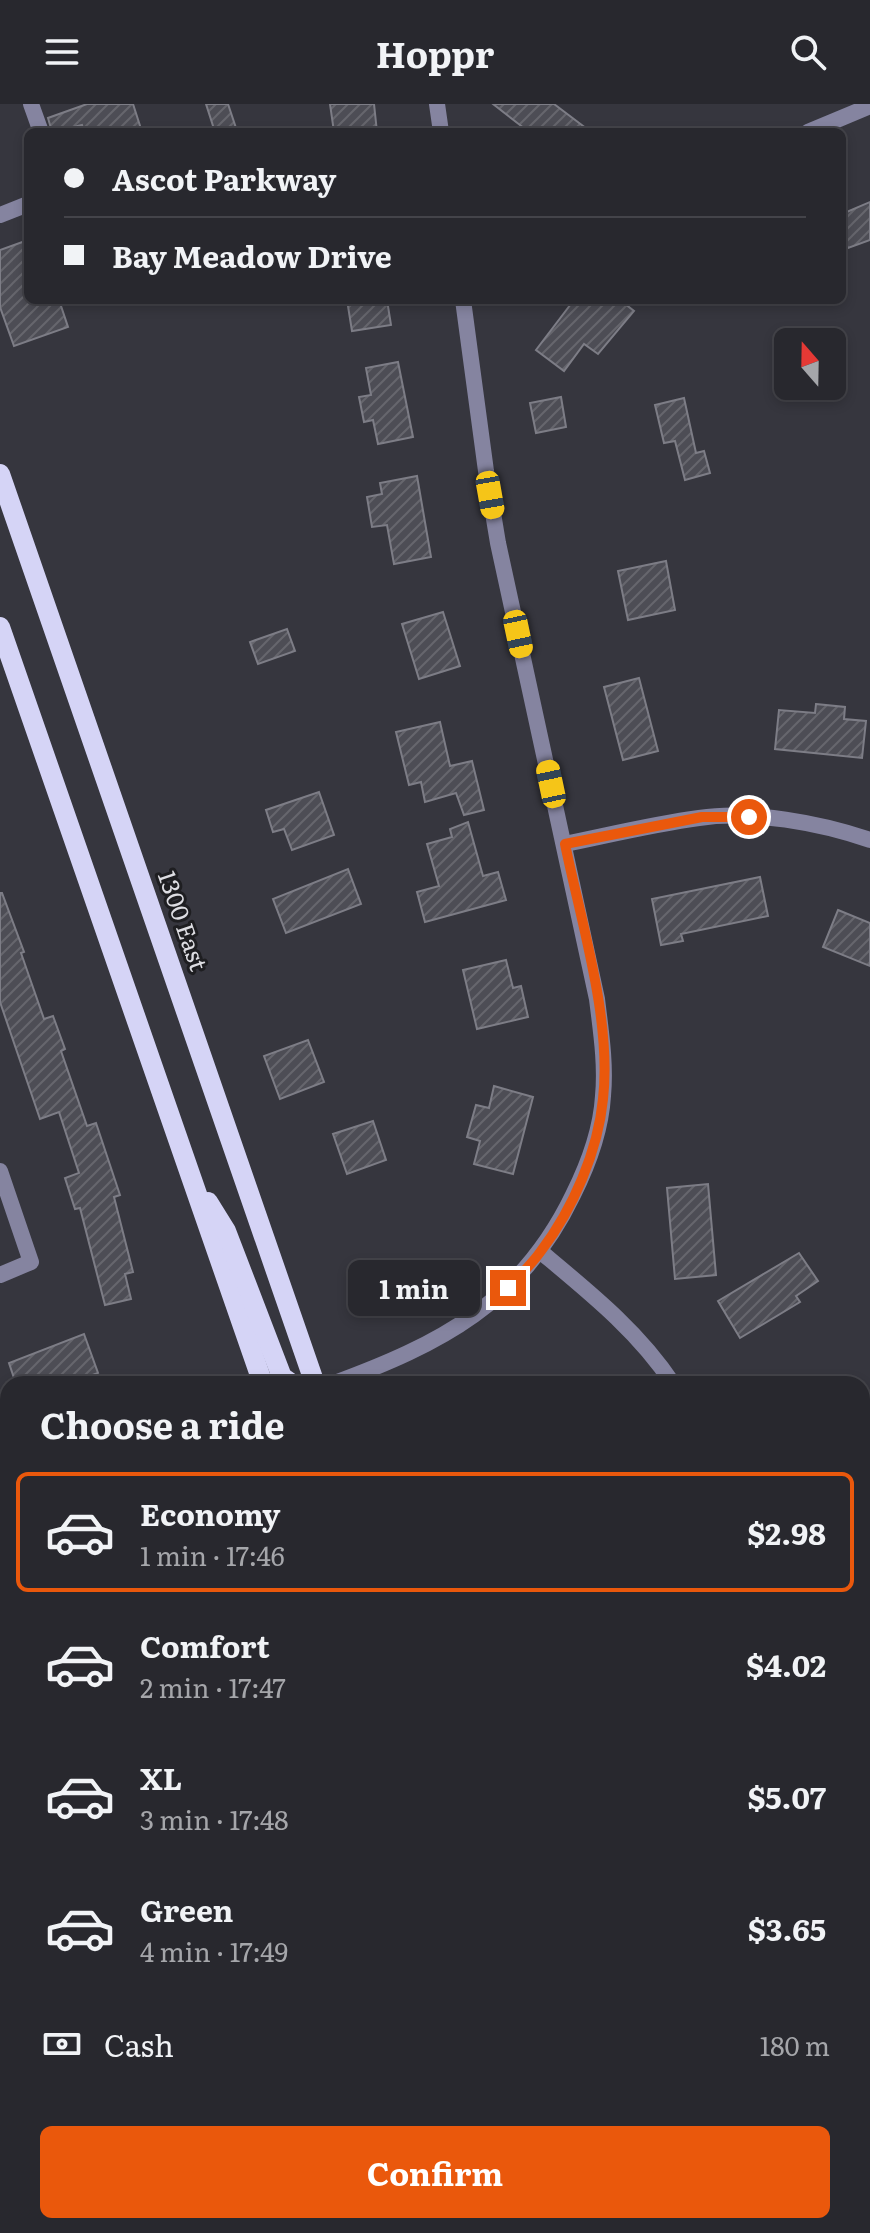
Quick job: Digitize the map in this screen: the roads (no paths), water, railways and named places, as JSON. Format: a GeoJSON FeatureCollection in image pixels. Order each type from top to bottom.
{"type":"FeatureCollection","features":[{"type":"Feature","properties":{"kind":"main road","name":"1300 East"},"geometry":{"type":"LineString","coordinates":[[0,474],[312,1376]]}},
{"type":"Feature","properties":{"kind":"main road"},"geometry":{"type":"LineString","coordinates":[[0,627],[4,653],[260,1376]]}},
{"type":"Feature","properties":{"kind":"main road"},"geometry":{"type":"LineString","coordinates":[[190,1171],[226,1231],[282,1376]]}},
{"type":"Feature","properties":{"kind":"street"},"geometry":{"type":"LineString","coordinates":[[31,104],[40,128]]}},
{"type":"Feature","properties":{"kind":"street"},"geometry":{"type":"LineString","coordinates":[[437,104],[440,128]]}},
{"type":"Feature","properties":{"kind":"street"},"geometry":{"type":"LineString","coordinates":[[818,128],[870,106]]}},
{"type":"Feature","properties":{"kind":"street"},"geometry":{"type":"LineString","coordinates":[[0,215],[24,206]]}},
{"type":"Feature","properties":{"kind":"street"},"geometry":{"type":"LineString","coordinates":[[352,1376],[430,1344],[450,1331],[508,1288],[541,1252],[582,1176],[595,1138],[603,1099],[604,1056],[597,999],[498,543],[464,304]]}},
{"type":"Feature","properties":{"kind":"street"},"geometry":{"type":"LineString","coordinates":[[565,844],[702,817],[773,818],[844,831],[870,840]]}},
{"type":"Feature","properties":{"kind":"street"},"geometry":{"type":"LineString","coordinates":[[0,1171],[31,1262],[0,1275]]}},
{"type":"Feature","properties":{"kind":"street"},"geometry":{"type":"LineString","coordinates":[[541,1252],[606,1306],[668,1376]]}}]}
